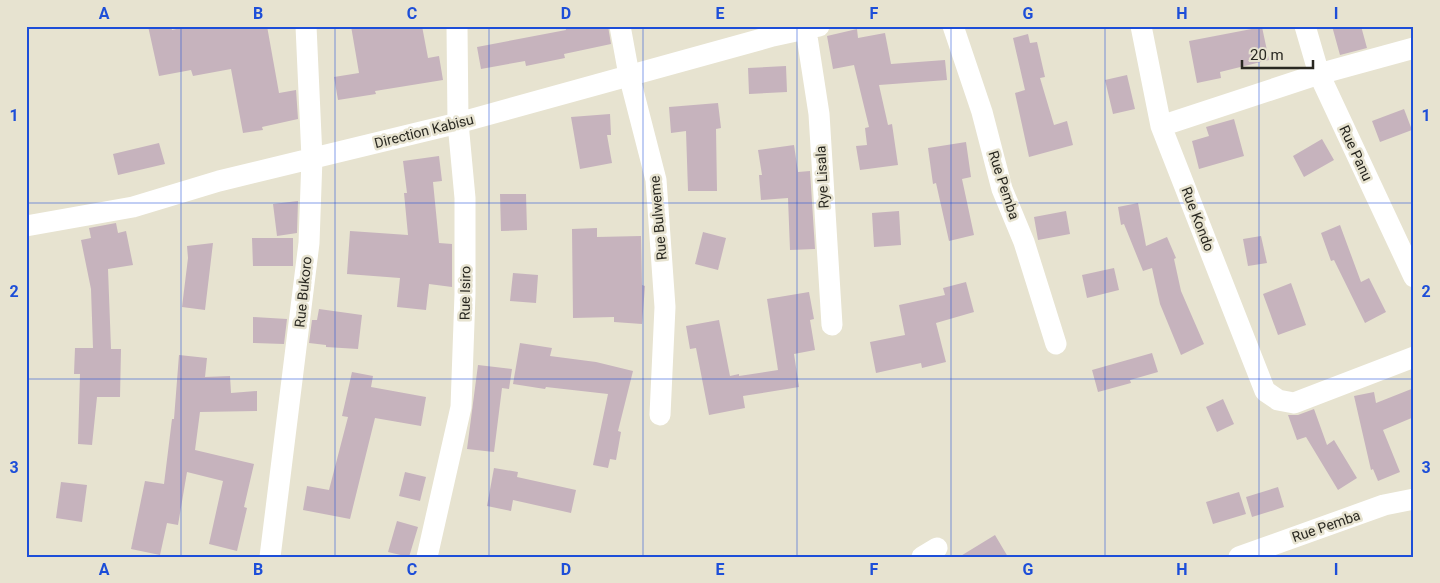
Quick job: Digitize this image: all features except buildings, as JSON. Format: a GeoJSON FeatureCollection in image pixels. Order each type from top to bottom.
{"type":"FeatureCollection","features":[{"type":"Feature","properties":{"kind":"street","name":"Rue Bukoro"},"geometry":{"type":"LineString","coordinates":[[270,557],[289,422],[308,243],[312,158],[306,26]]}},
{"type":"Feature","properties":{"kind":"street","name":"Rue Isiro"},"geometry":{"type":"LineString","coordinates":[[427,557],[461,407],[465,294],[465,198],[458,123],[457,26]]}},
{"type":"Feature","properties":{"kind":"street","name":"Rue Bulweme"},"geometry":{"type":"LineString","coordinates":[[620,26],[629,75],[656,180],[665,307],[660,414]]}},
{"type":"Feature","properties":{"kind":"street","name":"Rue Pemba"},"geometry":{"type":"LineString","coordinates":[[953,26],[982,112],[1002,189],[1024,242],[1056,344]]}},
{"type":"Feature","properties":{"kind":"street","name":"Rue Kondo"},"geometry":{"type":"LineString","coordinates":[[1141,26],[1162,126],[1265,391],[1278,400],[1294,403],[1414,357]]}},
{"type":"Feature","properties":{"kind":"street","name":"Rue Panu"},"geometry":{"type":"LineString","coordinates":[[1305,26],[1319,74],[1414,277]]}},
{"type":"Feature","properties":{"kind":"street","name":"Direction Kabisu"},"geometry":{"type":"LineString","coordinates":[[26,226],[133,207],[219,181],[458,123],[629,75],[772,31],[813,28]]}},
{"type":"Feature","properties":{"kind":"street","name":"Rye Lisala"},"geometry":{"type":"LineString","coordinates":[[813,28],[832,325]]}},
{"type":"Feature","properties":{"kind":"street"},"geometry":{"type":"LineString","coordinates":[[1162,126],[1319,74],[1414,48]]}},
{"type":"Feature","properties":{"kind":"street","name":"Rue Pemba"},"geometry":{"type":"LineString","coordinates":[[1238,557],[1384,505],[1414,499]]}}]}
